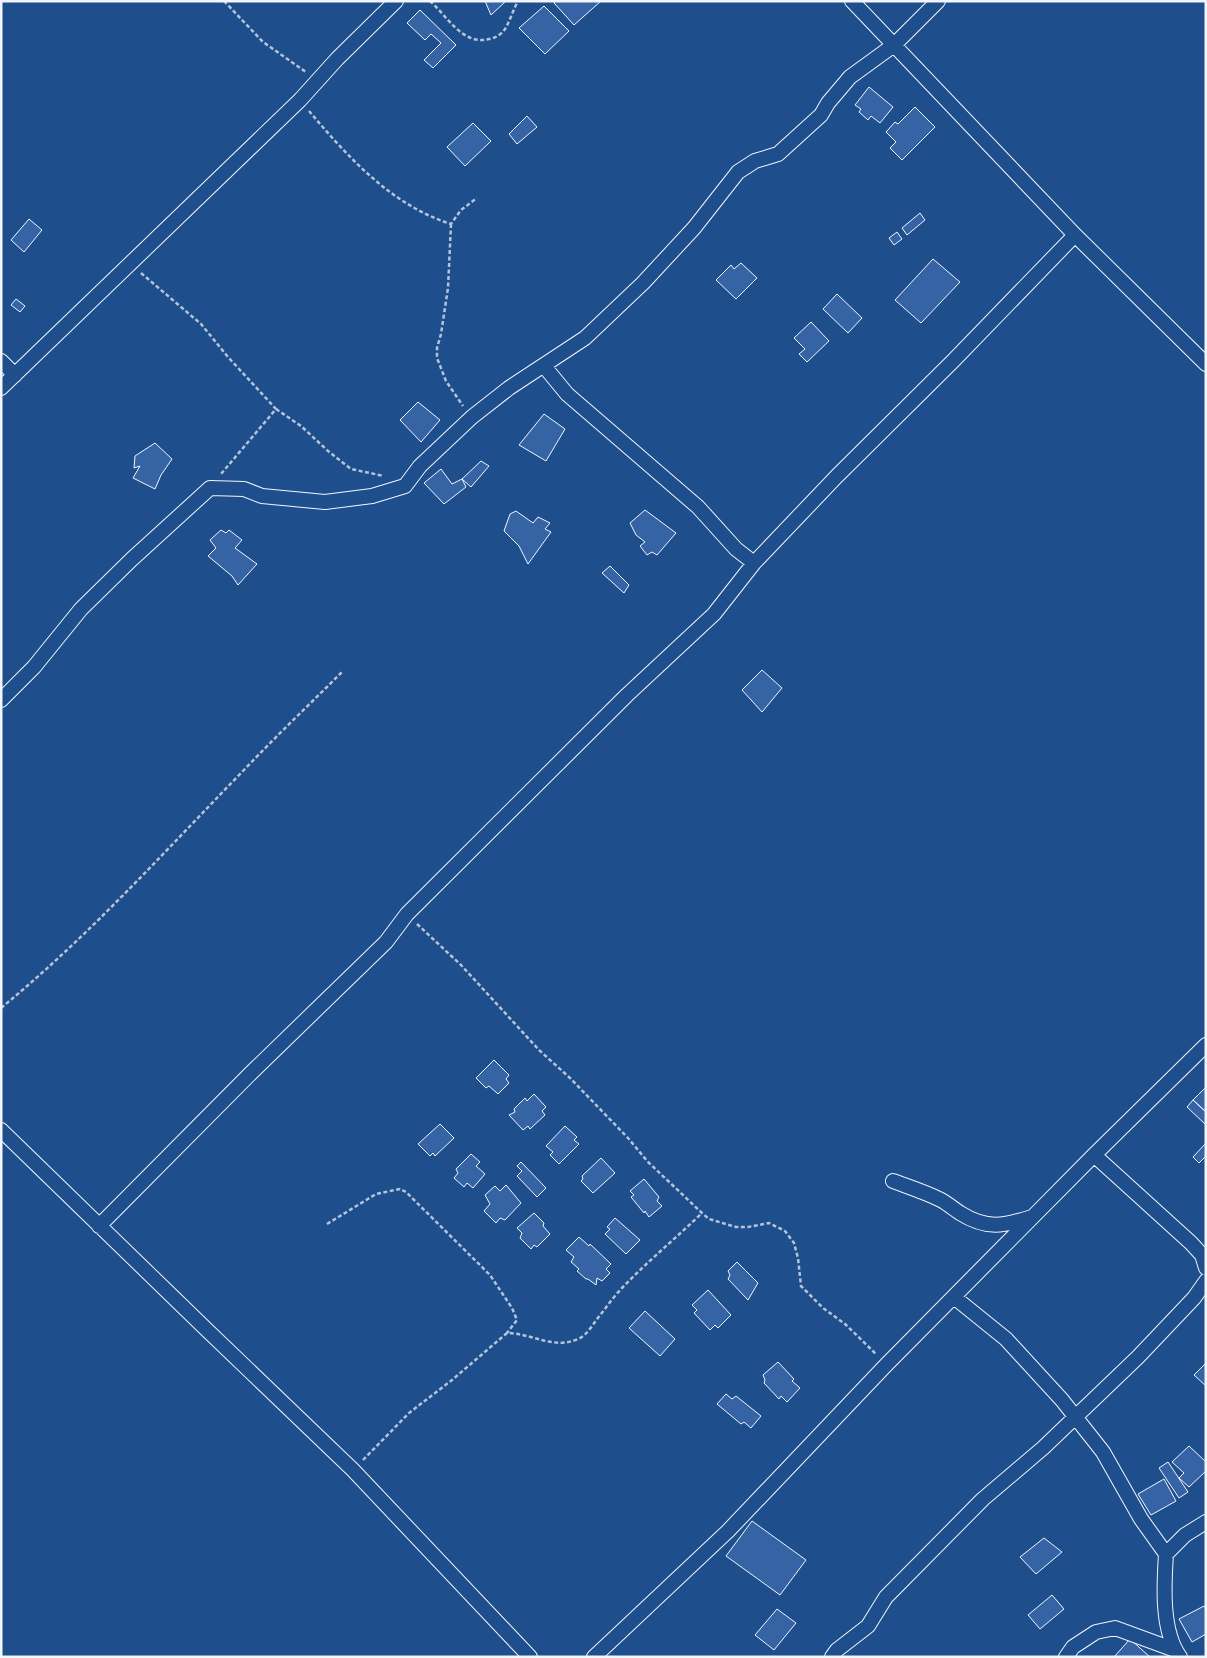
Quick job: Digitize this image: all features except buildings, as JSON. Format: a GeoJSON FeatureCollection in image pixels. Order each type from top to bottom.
{"type":"FeatureCollection","features":[{"type":"Feature","properties":{"kind":"street"},"geometry":{"type":"LineString","coordinates":[[1,388],[300,100],[342,54],[396,1]]}},
{"type":"Feature","properties":{"kind":"street"},"geometry":{"type":"LineString","coordinates":[[852,1],[1075,235],[1206,364]]}},
{"type":"Feature","properties":{"kind":"street"},"geometry":{"type":"LineString","coordinates":[[1,700],[34,667],[87,603],[210,488],[244,489],[262,496],[325,502],[378,494],[405,486],[420,466],[472,417],[509,388],[585,338],[643,283],[694,228],[738,172],[755,161],[778,154],[821,115],[828,103],[850,77],[894,45],[938,1]]}},
{"type":"Feature","properties":{"kind":"street"},"geometry":{"type":"LineString","coordinates":[[99,1226],[252,1072],[386,942],[407,914],[627,695],[714,614],[754,563],[837,476],[953,361],[1075,235]]}},
{"type":"Feature","properties":{"kind":"street"},"geometry":{"type":"LineString","coordinates":[[1,361],[15,375]]}},
{"type":"Feature","properties":{"kind":"street"},"geometry":{"type":"LineString","coordinates":[[544,366],[567,394],[698,507],[736,549],[754,563]]}},
{"type":"Feature","properties":{"kind":"street"},"geometry":{"type":"LineString","coordinates":[[594,1657],[728,1531],[887,1364],[1035,1216],[1094,1154],[1206,1045]]}},
{"type":"Feature","properties":{"kind":"street"},"geometry":{"type":"LineString","coordinates":[[1,1130],[354,1470],[530,1657]]}},
{"type":"Feature","properties":{"kind":"street"},"geometry":{"type":"LineString","coordinates":[[1094,1154],[1191,1243],[1202,1256],[1206,1268]]}},
{"type":"Feature","properties":{"kind":"street"},"geometry":{"type":"LineString","coordinates":[[893,1182],[942,1201],[972,1219],[988,1224],[997,1226],[1008,1225],[1035,1216]]}},
{"type":"Feature","properties":{"kind":"street"},"geometry":{"type":"LineString","coordinates":[[832,1657],[837,1650],[868,1626],[886,1597],[983,1500],[1043,1448],[1163,1332],[1194,1298],[1206,1281]]}},
{"type":"Feature","properties":{"kind":"street"},"geometry":{"type":"LineString","coordinates":[[954,1297],[1006,1339],[1062,1400],[1103,1452],[1141,1519],[1166,1554],[1164,1583],[1166,1617],[1178,1654]]}},
{"type":"Feature","properties":{"kind":"street"},"geometry":{"type":"LineString","coordinates":[[1166,1554],[1185,1535],[1206,1522]]}},
{"type":"Feature","properties":{"kind":"street"},"geometry":{"type":"LineString","coordinates":[[1066,1657],[1073,1647],[1096,1632],[1115,1628],[1178,1654]]}},
{"type":"Feature","properties":{"kind":"path"},"geometry":{"type":"LineString","coordinates":[[224,1],[263,42],[318,80]]}},
{"type":"Feature","properties":{"kind":"path"},"geometry":{"type":"LineString","coordinates":[[430,1],[462,34],[472,40],[480,41],[495,38],[505,30],[518,1]]}},
{"type":"Feature","properties":{"kind":"path"},"geometry":{"type":"LineString","coordinates":[[300,100],[367,174],[409,206],[435,219],[451,224]]}},
{"type":"Feature","properties":{"kind":"path"},"geometry":{"type":"LineString","coordinates":[[472,417],[450,387],[438,358],[437,348],[448,288],[451,224],[461,210],[476,198]]}},
{"type":"Feature","properties":{"kind":"path"},"geometry":{"type":"LineString","coordinates":[[130,264],[201,324],[228,357],[276,409],[302,426],[328,451],[351,469],[382,475],[405,486]]}},
{"type":"Feature","properties":{"kind":"path"},"geometry":{"type":"LineString","coordinates":[[210,488],[276,409]]}},
{"type":"Feature","properties":{"kind":"path"},"geometry":{"type":"LineString","coordinates":[[1,1008],[69,950],[242,771],[342,672]]}},
{"type":"Feature","properties":{"kind":"path"},"geometry":{"type":"LineString","coordinates":[[407,914],[461,965],[539,1050],[570,1078],[628,1138],[648,1162],[709,1219],[748,1228],[769,1224],[784,1231],[794,1243],[802,1286],[823,1308],[845,1324],[887,1364]]}},
{"type":"Feature","properties":{"kind":"path"},"geometry":{"type":"LineString","coordinates":[[326,1224],[376,1194],[400,1189],[406,1192],[490,1274],[512,1308],[516,1320],[507,1332],[452,1380],[409,1413],[354,1470]]}},
{"type":"Feature","properties":{"kind":"path"},"geometry":{"type":"LineString","coordinates":[[507,1332],[520,1333],[547,1342],[578,1339],[586,1334],[623,1287],[702,1213]]}}]}
